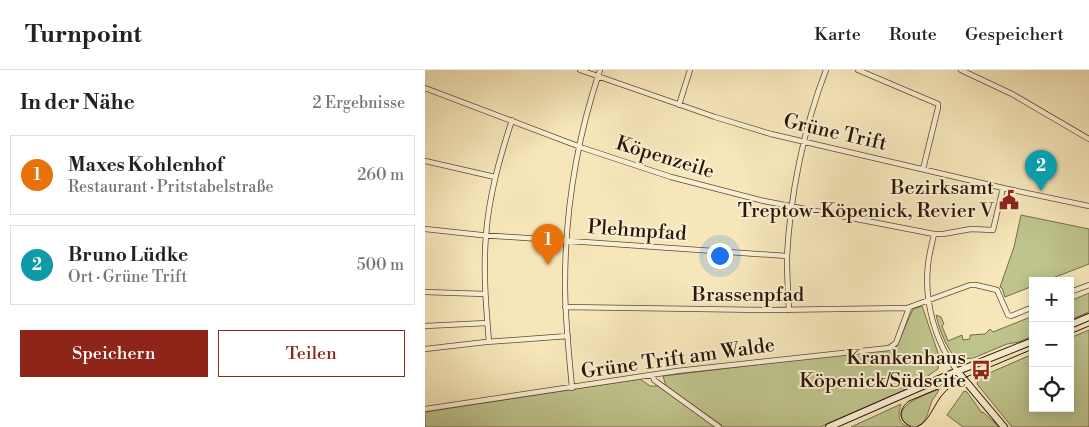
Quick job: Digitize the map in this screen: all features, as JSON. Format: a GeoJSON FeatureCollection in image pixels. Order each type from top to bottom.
{"type":"FeatureCollection","features":[{"type":"Feature","properties":{"kind":"main road"},"geometry":{"type":"LineString","coordinates":[[1074,323],[1089,317]]}},
{"type":"Feature","properties":{"kind":"main road"},"geometry":{"type":"LineString","coordinates":[[829,427],[957,371],[1029,343]]}},
{"type":"Feature","properties":{"kind":"main road"},"geometry":{"type":"LineString","coordinates":[[957,371],[1004,427]]}},
{"type":"Feature","properties":{"kind":"street","name":"Grüne Trift"},"geometry":{"type":"LineString","coordinates":[[580,70],[738,124],[805,142],[1089,206]]}},
{"type":"Feature","properties":{"kind":"street"},"geometry":{"type":"LineString","coordinates":[[572,388],[565,307],[567,241],[579,146],[599,70]]}},
{"type":"Feature","properties":{"kind":"street"},"geometry":{"type":"LineString","coordinates":[[679,105],[690,70]]}},
{"type":"Feature","properties":{"kind":"street"},"geometry":{"type":"LineString","coordinates":[[789,310],[787,256],[792,207],[815,102],[827,70]]}},
{"type":"Feature","properties":{"kind":"street"},"geometry":{"type":"LineString","coordinates":[[857,70],[937,104],[938,108],[923,169]]}},
{"type":"Feature","properties":{"kind":"street"},"geometry":{"type":"LineString","coordinates":[[961,70],[1005,90],[1089,139]]}},
{"type":"Feature","properties":{"kind":"street","name":"Köpenzeile"},"geometry":{"type":"LineString","coordinates":[[425,88],[579,146],[669,177],[792,207],[934,234],[971,229],[993,230],[1003,188]]}},
{"type":"Feature","properties":{"kind":"street"},"geometry":{"type":"LineString","coordinates":[[489,342],[485,294],[486,235],[495,177],[512,120]]}},
{"type":"Feature","properties":{"kind":"street"},"geometry":{"type":"LineString","coordinates":[[425,161],[495,177]]}},
{"type":"Feature","properties":{"kind":"street","name":"Plehmpfad"},"geometry":{"type":"LineString","coordinates":[[425,229],[787,256]]}},
{"type":"Feature","properties":{"kind":"street"},"geometry":{"type":"LineString","coordinates":[[934,234],[928,265],[929,300],[938,338],[957,371]]}},
{"type":"Feature","properties":{"kind":"street"},"geometry":{"type":"LineString","coordinates":[[929,300],[970,285],[976,285],[997,290],[1008,315],[1011,316],[1029,309]]}},
{"type":"Feature","properties":{"kind":"street"},"geometry":{"type":"LineString","coordinates":[[1074,291],[1089,285]]}},
{"type":"Feature","properties":{"kind":"street"},"geometry":{"type":"LineString","coordinates":[[425,292],[485,294]]}},
{"type":"Feature","properties":{"kind":"street","name":"Brassenpfad"},"geometry":{"type":"LineString","coordinates":[[565,307],[789,310],[909,308],[929,300]]}},
{"type":"Feature","properties":{"kind":"street","name":"Grüne Trift am Walde"},"geometry":{"type":"LineString","coordinates":[[425,409],[687,370],[889,348],[895,343],[909,308]]}},
{"type":"Feature","properties":{"kind":"street"},"geometry":{"type":"LineString","coordinates":[[425,326],[487,324]]}},
{"type":"Feature","properties":{"kind":"street"},"geometry":{"type":"LineString","coordinates":[[425,349],[567,336]]}},
{"type":"Feature","properties":{"kind":"street"},"geometry":{"type":"LineString","coordinates":[[653,376],[654,380],[719,427]]}},
{"type":"Feature","properties":{"kind":"green space"},"geometry":{"type":"Polygon","coordinates":[[[1021,215],[1089,229],[1089,264],[1055,277],[1029,277],[1029,288],[1005,297],[1000,287],[1014,247],[1021,215]]]}},
{"type":"Feature","properties":{"kind":"green space"},"geometry":{"type":"Polygon","coordinates":[[[1089,293],[1089,312],[1074,318],[1074,299],[1089,293]]]}},
{"type":"Feature","properties":{"kind":"green space"},"geometry":{"type":"Polygon","coordinates":[[[922,306],[939,356],[938,369],[912,387],[820,427],[724,427],[666,386],[663,376],[896,348],[913,309],[922,306]]]}},
{"type":"Feature","properties":{"kind":"green space"},"geometry":{"type":"Polygon","coordinates":[[[936,315],[941,317],[944,324],[942,326],[948,341],[962,335],[963,340],[970,339],[970,335],[985,334],[990,329],[993,332],[1029,318],[1029,338],[1007,344],[971,359],[957,360],[939,327],[936,315]]]}},
{"type":"Feature","properties":{"kind":"green space"},"geometry":{"type":"Polygon","coordinates":[[[1089,330],[1089,427],[1012,427],[977,384],[980,377],[1029,356],[1029,412],[1074,412],[1074,336],[1089,330]]]}},
{"type":"Feature","properties":{"kind":"green space"},"geometry":{"type":"Polygon","coordinates":[[[640,379],[650,386],[658,386],[666,390],[716,427],[425,427],[425,412],[640,379]]]}},
{"type":"Feature","properties":{"kind":"green space"},"geometry":{"type":"Polygon","coordinates":[[[939,389],[931,403],[927,416],[920,425],[915,427],[903,421],[901,413],[908,404],[921,396],[939,389]]]}},
{"type":"Feature","properties":{"kind":"green space"},"geometry":{"type":"Polygon","coordinates":[[[964,391],[967,392],[982,413],[999,427],[963,427],[947,415],[964,391]]]}},
{"type":"Feature","properties":{"kind":"green space"},"geometry":{"type":"Polygon","coordinates":[[[901,404],[899,417],[902,423],[908,427],[851,427],[901,404]]]}},
{"type":"Feature","properties":{"kind":"tram line"},"geometry":{"type":"LineString","coordinates":[[1074,332],[1089,326]]}},
{"type":"Feature","properties":{"kind":"tram line"},"geometry":{"type":"LineString","coordinates":[[911,427],[904,422],[901,415],[901,411],[909,401],[1029,351]]}},
{"type":"Feature","properties":{"kind":"tram line"},"geometry":{"type":"LineString","coordinates":[[917,427],[927,419],[941,396],[952,386]]}},
{"type":"Feature","properties":{"kind":"place","name":"Bruno Lüdke"},"geometry":{"type":"Point","coordinates":[1041,191]}},
{"type":"Feature","properties":{"kind":"place","name":"Bezirksamt Treptow-Köpenick, Revier V"},"geometry":{"type":"Point","coordinates":[1009,200]}},
{"type":"Feature","properties":{"kind":"place","name":"Maxes Kohlenhof"},"geometry":{"type":"Point","coordinates":[548,265]}},
{"type":"Feature","properties":{"kind":"place","name":"Krankenhaus Köpenick/Südseite"},"geometry":{"type":"Point","coordinates":[981,370]}}]}
